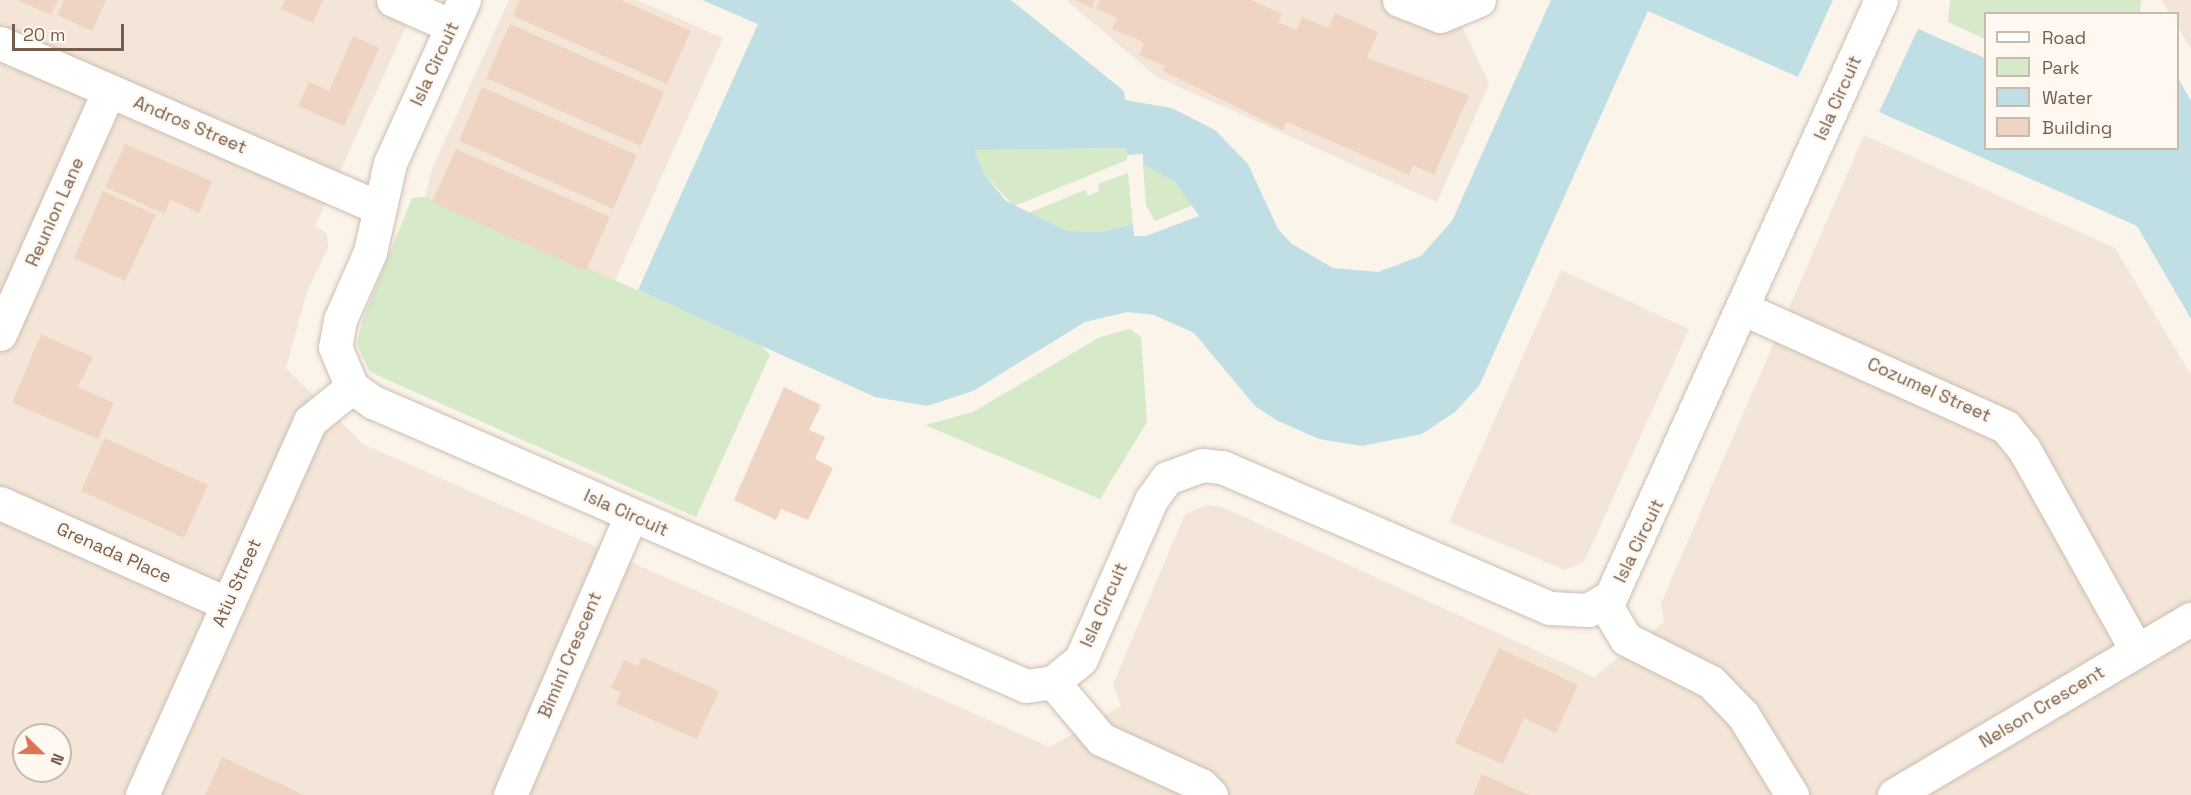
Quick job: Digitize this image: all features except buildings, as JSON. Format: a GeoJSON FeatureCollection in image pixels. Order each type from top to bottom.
{"type":"FeatureCollection","features":[{"type":"Feature","properties":{"kind":"street"},"geometry":{"type":"LineString","coordinates":[[393,0],[458,13]]}},
{"type":"Feature","properties":{"kind":"street"},"geometry":{"type":"LineString","coordinates":[[1399,0],[1440,16],[1479,0]]}},
{"type":"Feature","properties":{"kind":"street","name":"Isla Circuit"},"geometry":{"type":"LineString","coordinates":[[458,13],[390,163],[380,208],[335,347],[352,387],[373,402],[1010,682],[1026,686],[1053,682],[1081,659],[1151,500],[1167,478],[1202,465],[1222,467],[1550,608],[1570,612],[1603,602],[1623,578],[1881,0]]}},
{"type":"Feature","properties":{"kind":"street","name":"Andros Street"},"geometry":{"type":"LineString","coordinates":[[0,43],[380,208]]}},
{"type":"Feature","properties":{"kind":"street","name":"Reunion Lane"},"geometry":{"type":"LineString","coordinates":[[0,334],[109,90]]}},
{"type":"Feature","properties":{"kind":"street","name":"Cozumel Street"},"geometry":{"type":"LineString","coordinates":[[1744,309],[2006,427],[2024,449],[2137,651]]}},
{"type":"Feature","properties":{"kind":"street","name":"Atiu Street"},"geometry":{"type":"LineString","coordinates":[[142,795],[310,421],[352,387]]}},
{"type":"Feature","properties":{"kind":"street","name":"Grenada Place"},"geometry":{"type":"LineString","coordinates":[[0,503],[228,604]]}},
{"type":"Feature","properties":{"kind":"street","name":"Bimini Crescent"},"geometry":{"type":"LineString","coordinates":[[510,795],[631,515]]}},
{"type":"Feature","properties":{"kind":"street"},"geometry":{"type":"LineString","coordinates":[[1603,602],[1626,639],[1712,682],[1743,716],[1792,795]]}},
{"type":"Feature","properties":{"kind":"street","name":"Nelson Crescent"},"geometry":{"type":"LineString","coordinates":[[1894,795],[2191,619]]}},
{"type":"Feature","properties":{"kind":"street"},"geometry":{"type":"LineString","coordinates":[[1053,682],[1101,739],[1201,785],[1211,795]]}},
{"type":"Feature","properties":{"kind":"shaded area"},"geometry":{"type":"Polygon","coordinates":[[[0,0],[418,0],[315,226],[327,233],[328,248],[307,292],[286,368],[363,444],[1050,747],[1121,706],[1113,684],[1185,514],[1207,505],[1222,507],[1594,677],[1664,622],[1661,603],[1864,135],[2115,248],[2191,375],[2191,795],[0,795],[0,0]]]}},
{"type":"Feature","properties":{"kind":"shaded area"},"geometry":{"type":"Polygon","coordinates":[[[509,0],[637,0],[723,38],[614,283],[425,197],[432,169],[509,0]]]}},
{"type":"Feature","properties":{"kind":"shaded area"},"geometry":{"type":"Polygon","coordinates":[[[1066,0],[1450,0],[1489,84],[1437,202],[1157,77],[1066,0]]]}},
{"type":"Feature","properties":{"kind":"shaded area"},"geometry":{"type":"Polygon","coordinates":[[[2161,0],[2191,0],[2191,49],[2179,29],[2179,12],[2169,12],[2161,0]]]}},
{"type":"Feature","properties":{"kind":"shaded area"},"geometry":{"type":"Polygon","coordinates":[[[1561,270],[1689,329],[1584,562],[1565,570],[1449,522],[1561,270]]]}},
{"type":"Feature","properties":{"kind":"green space"},"geometry":{"type":"Polygon","coordinates":[[[1950,0],[2141,0],[2140,12],[1984,12],[1984,39],[1948,22],[1950,0]]]}},
{"type":"Feature","properties":{"kind":"green space"},"geometry":{"type":"Polygon","coordinates":[[[1127,148],[1127,160],[1014,206],[984,174],[973,149],[1127,148]]]}},
{"type":"Feature","properties":{"kind":"green space"},"geometry":{"type":"Polygon","coordinates":[[[1143,164],[1176,183],[1193,205],[1155,221],[1146,205],[1143,164]]]}},
{"type":"Feature","properties":{"kind":"green space"},"geometry":{"type":"Polygon","coordinates":[[[1128,173],[1133,224],[1101,232],[1067,231],[1026,214],[1085,190],[1088,196],[1099,191],[1098,184],[1128,173]]]}},
{"type":"Feature","properties":{"kind":"green space"},"geometry":{"type":"Polygon","coordinates":[[[425,197],[760,344],[770,355],[696,517],[370,372],[357,344],[363,319],[412,198],[425,197]]]}},
{"type":"Feature","properties":{"kind":"green space"},"geometry":{"type":"Polygon","coordinates":[[[1130,329],[1141,337],[1147,422],[1100,499],[925,425],[973,412],[1100,337],[1130,329]]]}},
{"type":"Feature","properties":{"kind":"water"},"geometry":{"type":"Polygon","coordinates":[[[702,0],[1011,0],[1124,91],[1125,100],[1172,108],[1215,130],[1248,164],[1278,229],[1292,244],[1333,268],[1378,272],[1421,256],[1452,221],[1551,0],[1833,0],[1798,77],[1648,11],[1479,386],[1455,412],[1422,434],[1362,446],[1319,439],[1276,420],[1255,406],[1194,333],[1154,315],[1127,312],[1085,322],[973,391],[927,406],[875,397],[638,290],[758,24],[702,0]],[[1126,148],[974,150],[984,174],[1006,201],[1067,231],[1101,232],[1133,224],[1134,236],[1146,236],[1199,216],[1176,183],[1143,164],[1143,154],[1127,155],[1126,148]]]}},
{"type":"Feature","properties":{"kind":"water"},"geometry":{"type":"Polygon","coordinates":[[[1918,29],[1984,58],[1984,150],[2179,150],[2179,80],[2191,101],[2191,319],[2137,226],[1879,112],[1918,29]]]}}]}
